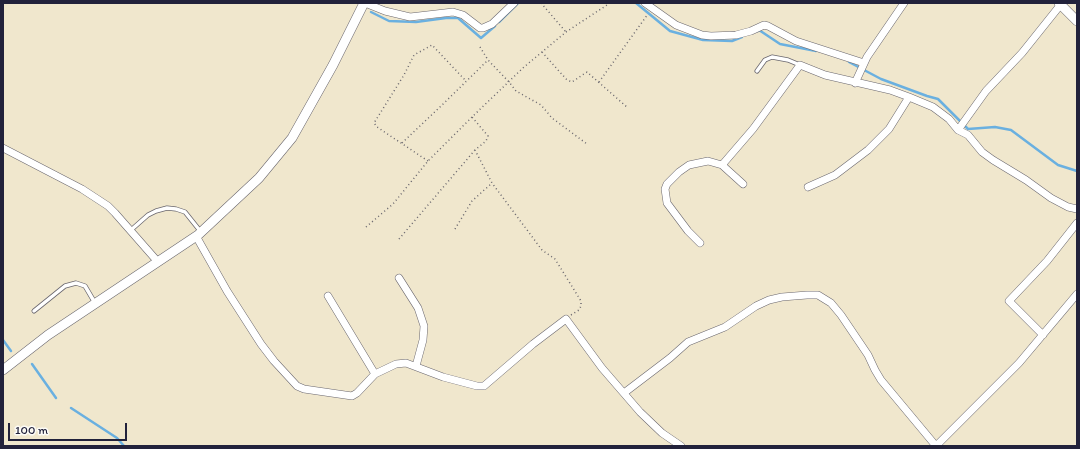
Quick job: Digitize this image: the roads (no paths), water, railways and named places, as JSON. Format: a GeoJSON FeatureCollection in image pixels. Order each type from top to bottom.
{"type":"FeatureCollection","features":[{"type":"Feature","properties":{"kind":"street"},"geometry":{"type":"LineString","coordinates":[[3,370],[48,335],[199,234],[259,178],[292,138],[333,65],[365,3],[385,11],[410,16],[453,12],[463,15],[480,28],[483,28],[492,24],[514,3]]}},
{"type":"Feature","properties":{"kind":"street"},"geometry":{"type":"LineString","coordinates":[[644,3],[676,25],[702,35],[736,35],[751,31],[764,25],[796,41],[863,65]]}},
{"type":"Feature","properties":{"kind":"street"},"geometry":{"type":"LineString","coordinates":[[856,81],[863,65],[904,3]]}},
{"type":"Feature","properties":{"kind":"street"},"geometry":{"type":"LineString","coordinates":[[959,128],[986,91],[1022,53],[1060,4],[1077,21]]}},
{"type":"Feature","properties":{"kind":"street"},"geometry":{"type":"LineString","coordinates":[[722,165],[753,129],[800,65],[825,75],[856,81],[909,96],[938,110],[968,134],[982,152],[993,160],[1026,180],[1050,198],[1068,208],[1077,209]]}},
{"type":"Feature","properties":{"kind":"street"},"geometry":{"type":"LineString","coordinates":[[808,187],[835,175],[868,150],[889,129],[909,96]]}},
{"type":"Feature","properties":{"kind":"street"},"geometry":{"type":"LineString","coordinates":[[3,148],[97,198],[115,213],[158,262]]}},
{"type":"Feature","properties":{"kind":"street"},"geometry":{"type":"LineString","coordinates":[[700,243],[688,231],[666,203],[665,189],[667,184],[679,172],[689,165],[708,162],[722,165],[743,184]]}},
{"type":"Feature","properties":{"kind":"street"},"geometry":{"type":"LineString","coordinates":[[1043,336],[1009,301],[1047,261],[1077,223]]}},
{"type":"Feature","properties":{"kind":"street"},"geometry":{"type":"LineString","coordinates":[[199,234],[227,291],[260,344],[298,386],[304,389],[352,396],[357,393],[375,374],[396,364],[406,363],[443,377],[477,386],[484,386],[533,344],[566,319],[602,368],[640,412],[662,432],[681,446]]}},
{"type":"Feature","properties":{"kind":"street"},"geometry":{"type":"LineString","coordinates":[[399,278],[418,308],[424,326],[423,340],[416,366]]}},
{"type":"Feature","properties":{"kind":"street"},"geometry":{"type":"LineString","coordinates":[[624,393],[670,358],[688,342],[725,327],[756,306],[782,297],[807,295],[818,296],[831,303],[841,315],[868,355],[874,370],[881,380],[936,446],[1003,380],[1043,336],[1077,294]]}},
{"type":"Feature","properties":{"kind":"street"},"geometry":{"type":"LineString","coordinates":[[328,296],[375,374]]}},
{"type":"Feature","properties":{"kind":"lane"},"geometry":{"type":"LineString","coordinates":[[757,71],[765,60],[772,57],[788,60],[800,65]]}},
{"type":"Feature","properties":{"kind":"lane"},"geometry":{"type":"LineString","coordinates":[[130,231],[148,215],[167,208],[184,212],[199,234]]}},
{"type":"Feature","properties":{"kind":"lane"},"geometry":{"type":"LineString","coordinates":[[34,311],[65,286],[76,283],[85,286],[96,304]]}},
{"type":"Feature","properties":{"kind":"waterway"},"geometry":{"type":"LineString","coordinates":[[499,22],[518,3]]}},
{"type":"Feature","properties":{"kind":"waterway"},"geometry":{"type":"LineString","coordinates":[[636,3],[670,31],[703,40],[732,41],[742,37]]}},
{"type":"Feature","properties":{"kind":"waterway"},"geometry":{"type":"LineString","coordinates":[[371,12],[389,21],[416,22],[458,18],[481,38],[495,26]]}},
{"type":"Feature","properties":{"kind":"waterway"},"geometry":{"type":"LineString","coordinates":[[758,31],[759,30],[780,44],[816,51]]}},
{"type":"Feature","properties":{"kind":"waterway"},"geometry":{"type":"LineString","coordinates":[[849,62],[881,79],[938,99],[968,129],[995,127],[1011,130],[1058,165],[1077,171]]}},
{"type":"Feature","properties":{"kind":"waterway"},"geometry":{"type":"LineString","coordinates":[[3,340],[11,351]]}},
{"type":"Feature","properties":{"kind":"waterway"},"geometry":{"type":"LineString","coordinates":[[32,364],[56,398]]}},
{"type":"Feature","properties":{"kind":"waterway"},"geometry":{"type":"LineString","coordinates":[[71,408],[117,438],[124,446]]}}]}
